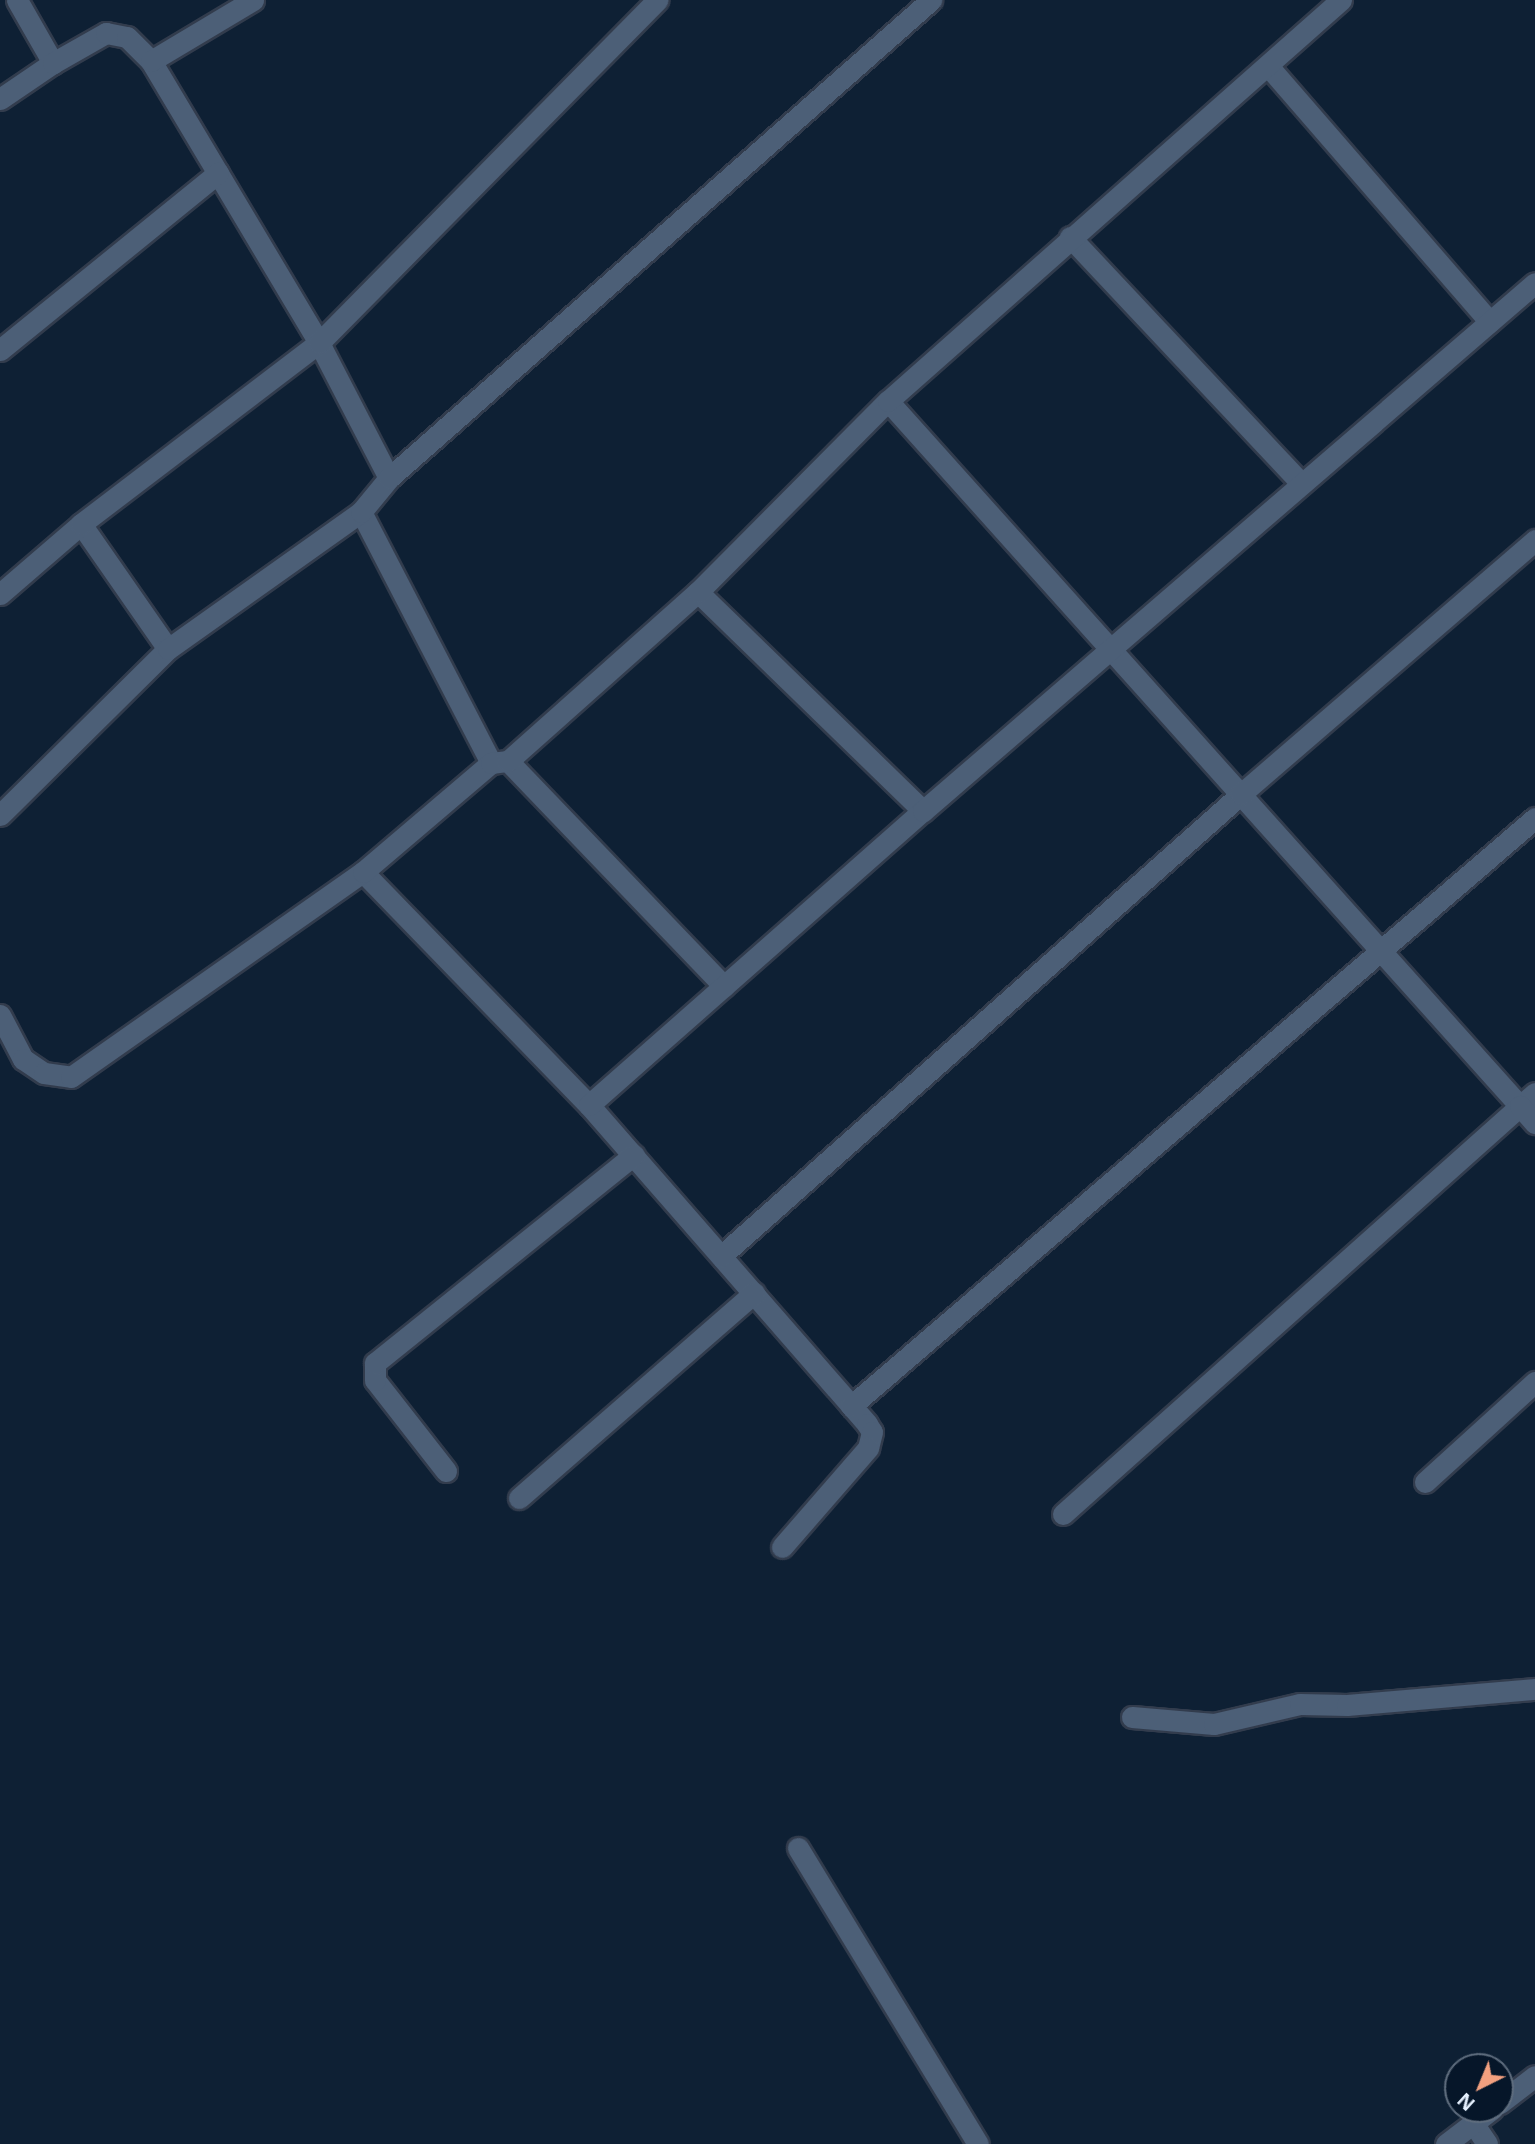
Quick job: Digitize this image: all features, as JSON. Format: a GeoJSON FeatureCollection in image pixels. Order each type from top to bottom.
{"type":"FeatureCollection","features":[{"type":"Feature","properties":{"kind":"street"},"geometry":{"type":"LineString","coordinates":[[17,0],[53,63]]}},
{"type":"Feature","properties":{"kind":"street"},"geometry":{"type":"LineString","coordinates":[[151,61],[253,0]]}},
{"type":"Feature","properties":{"kind":"street"},"geometry":{"type":"LineString","coordinates":[[0,594],[81,524],[319,343],[657,0]]}},
{"type":"Feature","properties":{"kind":"street"},"geometry":{"type":"LineString","coordinates":[[0,815],[168,649],[361,512],[388,478],[931,0]]}},
{"type":"Feature","properties":{"kind":"street"},"geometry":{"type":"LineString","coordinates":[[0,1015],[23,1059],[44,1073],[71,1077],[363,872],[500,762],[698,592],[888,401],[1070,237],[1269,67],[1341,0]]}},
{"type":"Feature","properties":{"kind":"street"},"geometry":{"type":"LineString","coordinates":[[0,99],[53,63],[106,33],[127,37],[151,61],[319,343],[388,478]]}},
{"type":"Feature","properties":{"kind":"street"},"geometry":{"type":"LineString","coordinates":[[1269,67],[1489,322]]}},
{"type":"Feature","properties":{"kind":"street"},"geometry":{"type":"LineString","coordinates":[[0,350],[218,173]]}},
{"type":"Feature","properties":{"kind":"street"},"geometry":{"type":"LineString","coordinates":[[1070,237],[1301,483]]}},
{"type":"Feature","properties":{"kind":"street"},"geometry":{"type":"LineString","coordinates":[[589,1105],[923,811],[1535,283]]}},
{"type":"Feature","properties":{"kind":"street"},"geometry":{"type":"LineString","coordinates":[[888,401],[1380,951],[1528,1100],[1535,1123]]}},
{"type":"Feature","properties":{"kind":"street"},"geometry":{"type":"LineString","coordinates":[[361,512],[500,762],[724,986]]}},
{"type":"Feature","properties":{"kind":"street"},"geometry":{"type":"LineString","coordinates":[[81,524],[168,649]]}},
{"type":"Feature","properties":{"kind":"street"},"geometry":{"type":"LineString","coordinates":[[721,1256],[1241,794],[1535,540]]}},
{"type":"Feature","properties":{"kind":"street"},"geometry":{"type":"LineString","coordinates":[[698,592],[923,811]]}},
{"type":"Feature","properties":{"kind":"street"},"geometry":{"type":"LineString","coordinates":[[851,1406],[1535,818]]}},
{"type":"Feature","properties":{"kind":"street"},"geometry":{"type":"LineString","coordinates":[[363,872],[589,1105],[867,1424],[872,1441],[782,1547]]}},
{"type":"Feature","properties":{"kind":"street"},"geometry":{"type":"LineString","coordinates":[[1063,1514],[1528,1100]]}},
{"type":"Feature","properties":{"kind":"street"},"geometry":{"type":"LineString","coordinates":[[446,1471],[375,1380],[375,1363],[634,1156]]}},
{"type":"Feature","properties":{"kind":"street"},"geometry":{"type":"LineString","coordinates":[[519,1498],[754,1293]]}},
{"type":"Feature","properties":{"kind":"street"},"geometry":{"type":"LineString","coordinates":[[1425,1482],[1535,1382]]}},
{"type":"Feature","properties":{"kind":"street"},"geometry":{"type":"LineString","coordinates":[[1132,1717],[1214,1724],[1300,1704],[1347,1705],[1535,1689]]}},
{"type":"Feature","properties":{"kind":"street"},"geometry":{"type":"LineString","coordinates":[[798,1848],[978,2144]]}},
{"type":"Feature","properties":{"kind":"street"},"geometry":{"type":"LineString","coordinates":[[1514,2092],[1535,2076]]}},
{"type":"Feature","properties":{"kind":"street"},"geometry":{"type":"LineString","coordinates":[[1446,2144],[1473,2123],[1487,2144]]}}]}
